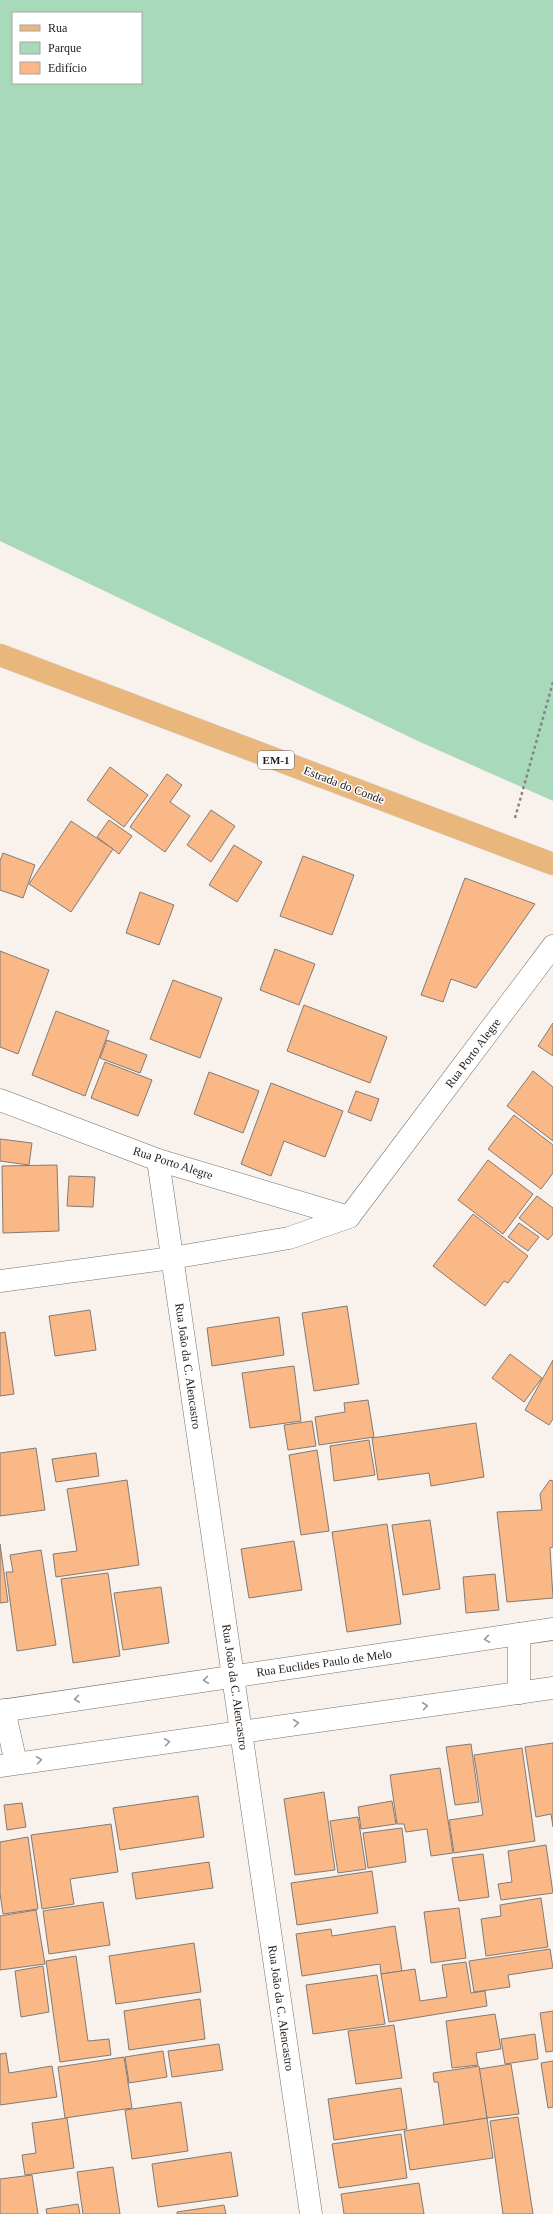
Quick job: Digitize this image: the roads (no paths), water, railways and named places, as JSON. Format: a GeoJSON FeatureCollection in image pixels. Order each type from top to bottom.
{"type":"FeatureCollection","features":[{"type":"Feature","properties":{"kind":"main road","name":"Estrada do Conde"},"geometry":{"type":"LineString","coordinates":[[0,655],[553,864]]}},
{"type":"Feature","properties":{"kind":"street","name":"Rua Porto Alegre"},"geometry":{"type":"LineString","coordinates":[[0,1100],[158,1160],[349,1217],[553,946]]}},
{"type":"Feature","properties":{"kind":"street","name":"Rua João da C. Alencastro"},"geometry":{"type":"LineString","coordinates":[[158,1160],[311,2214]]}},
{"type":"Feature","properties":{"kind":"street"},"geometry":{"type":"LineString","coordinates":[[0,1281],[172,1258],[289,1238],[349,1217]]}},
{"type":"Feature","properties":{"kind":"street","name":"Rua Euclides Paulo de Melo"},"geometry":{"type":"LineString","coordinates":[[2,1711],[553,1629]]}},
{"type":"Feature","properties":{"kind":"street"},"geometry":{"type":"LineString","coordinates":[[519,1634],[519,1693]]}},
{"type":"Feature","properties":{"kind":"street"},"geometry":{"type":"LineString","coordinates":[[2,1711],[8,1764],[553,1688]]}}]}
